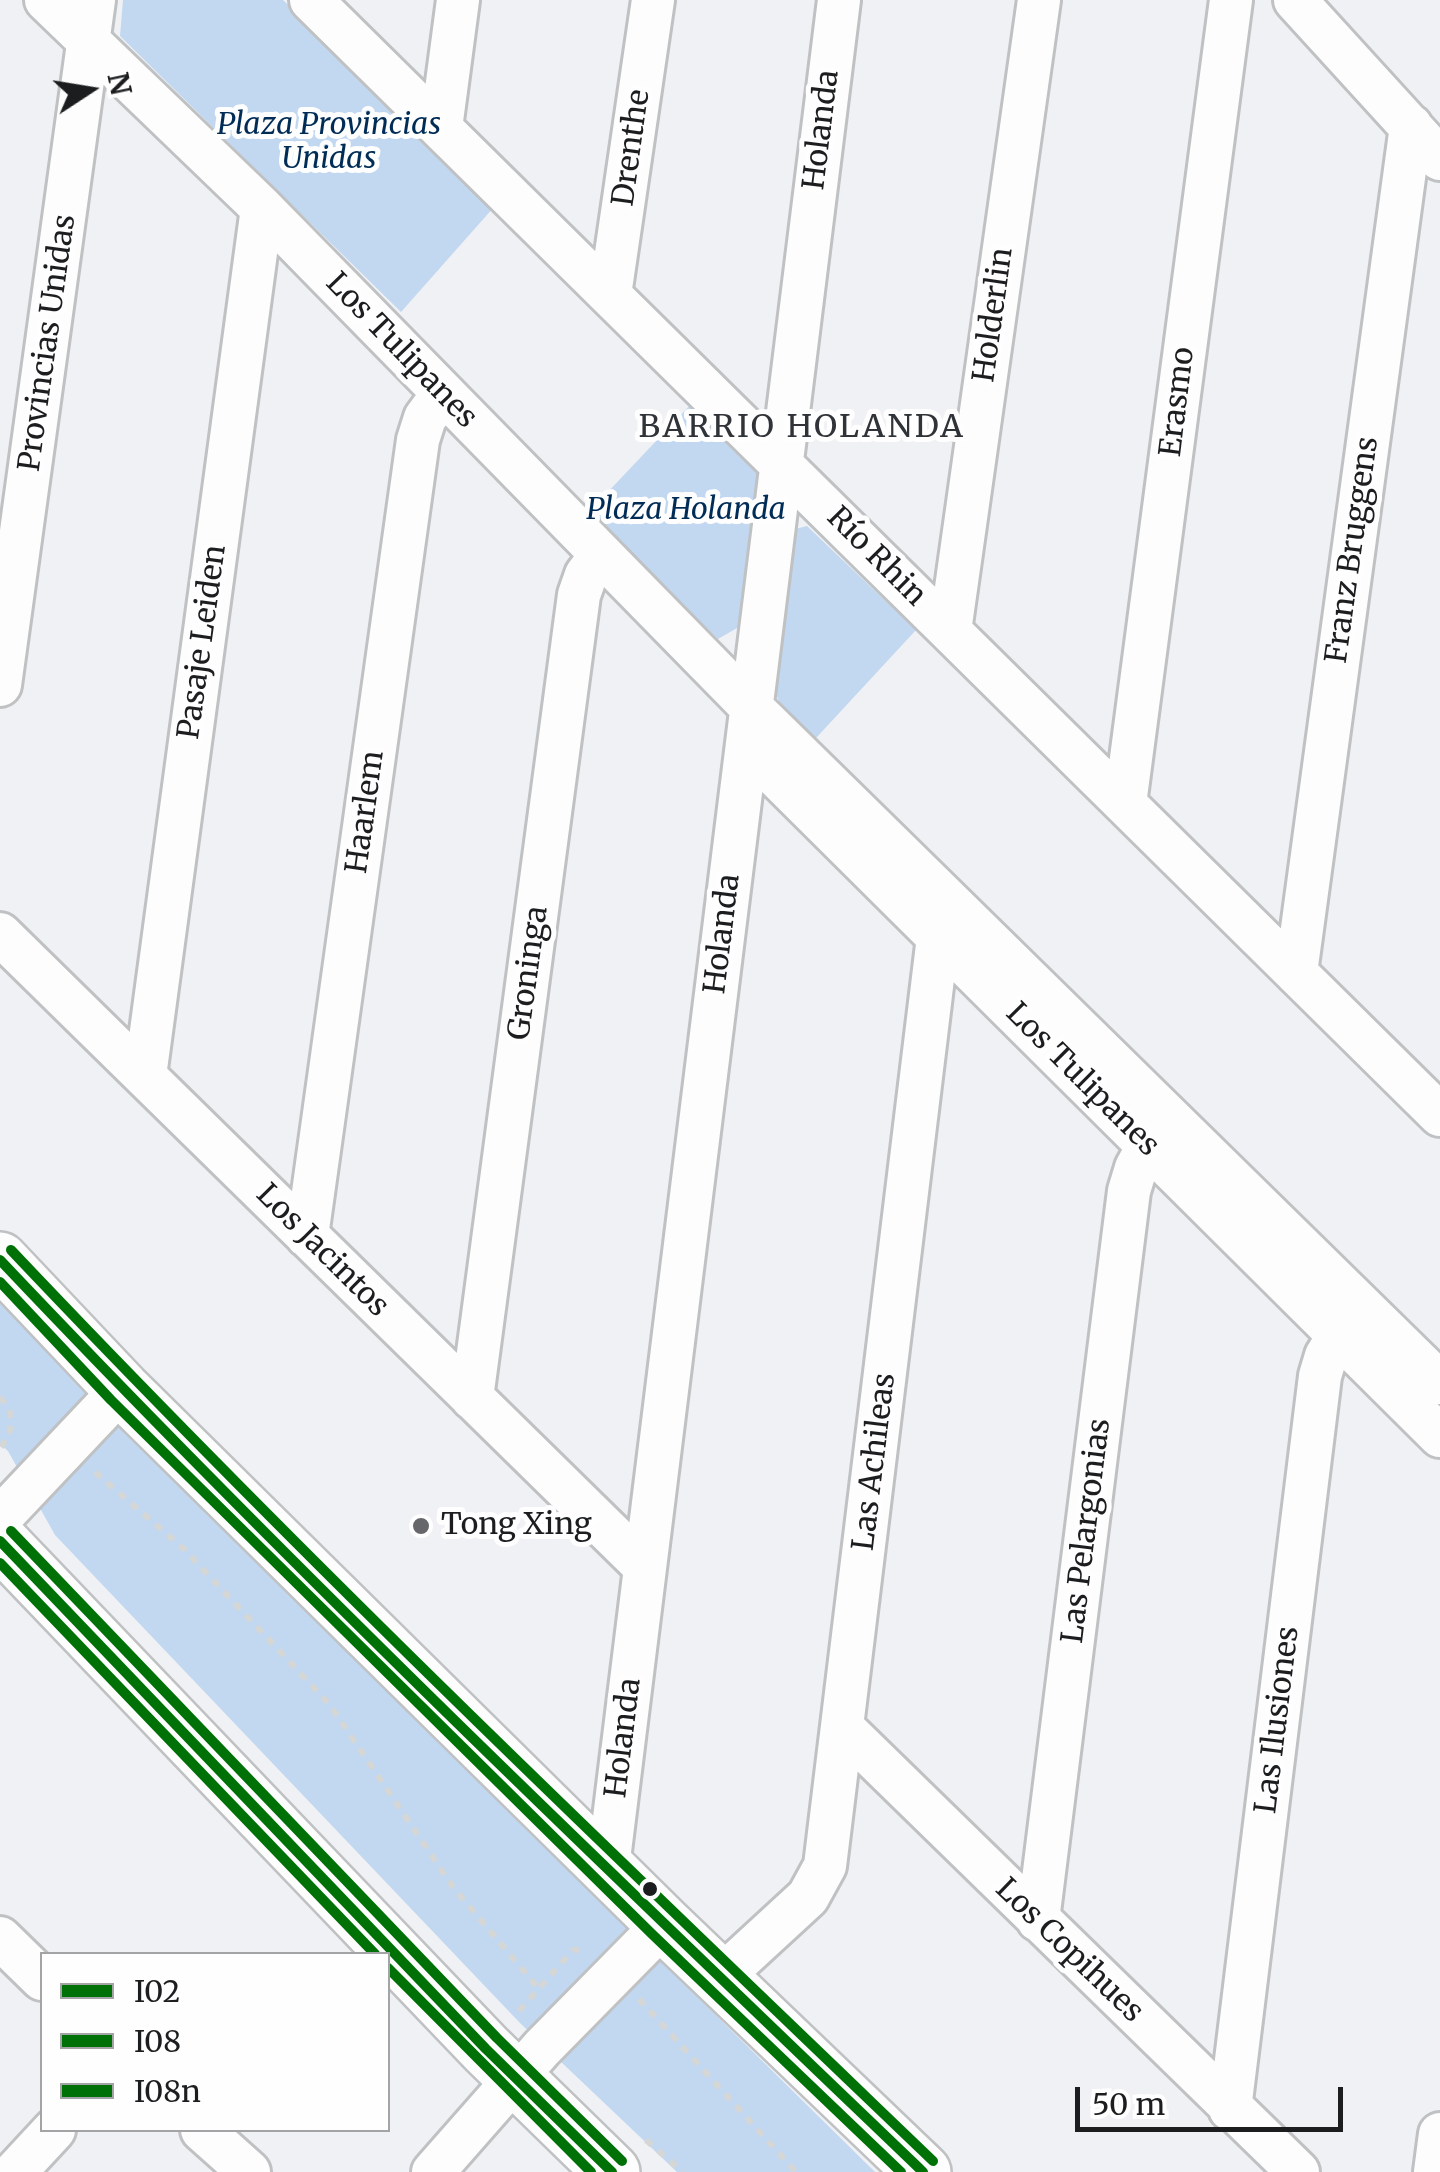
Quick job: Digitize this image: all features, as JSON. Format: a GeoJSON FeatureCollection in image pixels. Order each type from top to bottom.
{"type":"FeatureCollection","features":[{"type":"Feature","properties":{"kind":"street","name":"Los Tulipanes"},"geometry":{"type":"LineString","coordinates":[[46,0],[262,208],[751,706],[773,773],[950,925],[1440,1383]]}},
{"type":"Feature","properties":{"kind":"street","name":"Provincias Unidas"},"geometry":{"type":"LineString","coordinates":[[0,685],[94,0]]}},
{"type":"Feature","properties":{"kind":"street","name":"Río Rhin"},"geometry":{"type":"LineString","coordinates":[[311,0],[1440,1115]]}},
{"type":"Feature","properties":{"kind":"street"},"geometry":{"type":"LineString","coordinates":[[441,128],[458,0]]}},
{"type":"Feature","properties":{"kind":"street","name":"Drenthe"},"geometry":{"type":"LineString","coordinates":[[610,295],[653,0]]}},
{"type":"Feature","properties":{"kind":"street","name":"Holanda"},"geometry":{"type":"LineString","coordinates":[[608,1868],[838,0]]}},
{"type":"Feature","properties":{"kind":"street","name":"Holderlin"},"geometry":{"type":"LineString","coordinates":[[950,631],[1039,0]]}},
{"type":"Feature","properties":{"kind":"street","name":"Erasmo"},"geometry":{"type":"LineString","coordinates":[[1125,804],[1230,0]]}},
{"type":"Feature","properties":{"kind":"street"},"geometry":{"type":"LineString","coordinates":[[1295,0],[1440,158]]}},
{"type":"Feature","properties":{"kind":"street","name":"Franz Bruggens"},"geometry":{"type":"LineString","coordinates":[[1296,973],[1410,126]]}},
{"type":"Feature","properties":{"kind":"street","name":"Pasaje Leiden"},"geometry":{"type":"LineString","coordinates":[[145,1076],[262,208]]}},
{"type":"Feature","properties":{"kind":"street","name":"Haarlem"},"geometry":{"type":"LineString","coordinates":[[307,1236],[418,440],[425,418],[442,395]]}},
{"type":"Feature","properties":{"kind":"street","name":"Groninga"},"geometry":{"type":"LineString","coordinates":[[472,1398],[579,595],[586,574],[601,554]]}},
{"type":"Feature","properties":{"kind":"street","name":"Los Tulipanes"},"geometry":{"type":"LineString","coordinates":[[950,925],[1148,1146],[1440,1436]]}},
{"type":"Feature","properties":{"kind":"street","name":"Las Achileas"},"geometry":{"type":"LineString","coordinates":[[720,1978],[808,1897],[821,1877],[828,1854],[950,925]]}},
{"type":"Feature","properties":{"kind":"street","name":"Los Jacintos"},"geometry":{"type":"LineString","coordinates":[[0,934],[645,1567]]}},
{"type":"Feature","properties":{"kind":"street","name":"Las Pelargonias"},"geometry":{"type":"LineString","coordinates":[[1038,1920],[1130,1191],[1148,1146]]}},
{"type":"Feature","properties":{"kind":"street"},"geometry":{"type":"LineString","coordinates":[[0,1260],[122,1389],[664,1924],[923,2172]]}},
{"type":"Feature","properties":{"kind":"street","name":"Las Ilusiones"},"geometry":{"type":"LineString","coordinates":[[1230,2109],[1320,1376],[1339,1335]]}},
{"type":"Feature","properties":{"kind":"street"},"geometry":{"type":"LineString","coordinates":[[0,1518],[122,1389]]}},
{"type":"Feature","properties":{"kind":"street"},"geometry":{"type":"LineString","coordinates":[[0,1541],[501,2065],[612,2172]]}},
{"type":"Feature","properties":{"kind":"street","name":"Los Copihues"},"geometry":{"type":"LineString","coordinates":[[842,1728],[1298,2172]]}},
{"type":"Feature","properties":{"kind":"street"},"geometry":{"type":"LineString","coordinates":[[432,2172],[501,2065],[542,2048],[664,1924]]}},
{"type":"Feature","properties":{"kind":"street"},"geometry":{"type":"LineString","coordinates":[[0,1938],[40,1977]]}},
{"type":"Feature","properties":{"kind":"street"},"geometry":{"type":"LineString","coordinates":[[15,2172],[52,2132]]}},
{"type":"Feature","properties":{"kind":"street"},"geometry":{"type":"LineString","coordinates":[[204,2132],[248,2172]]}},
{"type":"Feature","properties":{"kind":"street"},"geometry":{"type":"LineString","coordinates":[[1435,2172],[1440,2134]]}},
{"type":"Feature","properties":{"kind":"path"},"geometry":{"type":"LineString","coordinates":[[0,1397],[11,1410],[12,1431],[0,1449]]}},
{"type":"Feature","properties":{"kind":"path"},"geometry":{"type":"LineString","coordinates":[[87,1464],[184,1549],[330,1705],[454,1887],[539,1989]]}},
{"type":"Feature","properties":{"kind":"path"},"geometry":{"type":"LineString","coordinates":[[501,2065],[539,1989],[573,1950],[595,1949],[796,2172]]}},
{"type":"Feature","properties":{"kind":"green space","name":"Plaza Provincias Unidas"},"geometry":{"type":"Polygon","coordinates":[[[123,0],[283,0],[494,207],[401,312],[120,36],[123,0]]]}},
{"type":"Feature","properties":{"kind":"green space","name":"Plaza Holanda"},"geometry":{"type":"Polygon","coordinates":[[[694,401],[760,465],[744,624],[718,639],[587,514],[694,401]]]}},
{"type":"Feature","properties":{"kind":"green space"},"geometry":{"type":"Polygon","coordinates":[[[807,526],[916,630],[816,738],[781,705],[770,683],[788,531],[807,526]]]}},
{"type":"Feature","properties":{"kind":"green space"},"geometry":{"type":"Polygon","coordinates":[[[0,1264],[40,1296],[602,1903],[875,2172],[677,2172],[520,2023],[55,1535],[8,1451],[0,1444],[0,1264]]]}},
{"type":"Feature","properties":{"kind":"transit line","name":"I08n"},"geometry":{"type":"LineString","coordinates":[[11,1250],[351,1597],[933,2161]]}},
{"type":"Feature","properties":{"kind":"transit line","name":"I02"},"geometry":{"type":"LineString","coordinates":[[0,1260],[340,1608],[923,2172]]}},
{"type":"Feature","properties":{"kind":"transit line","name":"I08"},"geometry":{"type":"LineString","coordinates":[[0,1282],[111,1400],[653,1935],[901,2172]]}},
{"type":"Feature","properties":{"kind":"transit line","name":"I08n"},"geometry":{"type":"LineString","coordinates":[[11,1531],[497,2038],[622,2161]]}},
{"type":"Feature","properties":{"kind":"transit line","name":"I02"},"geometry":{"type":"LineString","coordinates":[[0,1541],[486,2049],[612,2172]]}},
{"type":"Feature","properties":{"kind":"transit line","name":"I08"},"geometry":{"type":"LineString","coordinates":[[0,1563],[373,1952]]}},
{"type":"Feature","properties":{"kind":"transit line","name":"I08"},"geometry":{"type":"LineString","coordinates":[[390,1970],[591,2172]]}},
{"type":"Feature","properties":{"kind":"place","name":"Tong Xing"},"geometry":{"type":"Point","coordinates":[421,1526]}},
{"type":"Feature","properties":{"kind":"district","name":"BARRIO HOLANDA"},"geometry":{"type":"Point","coordinates":[802,428]}}]}
